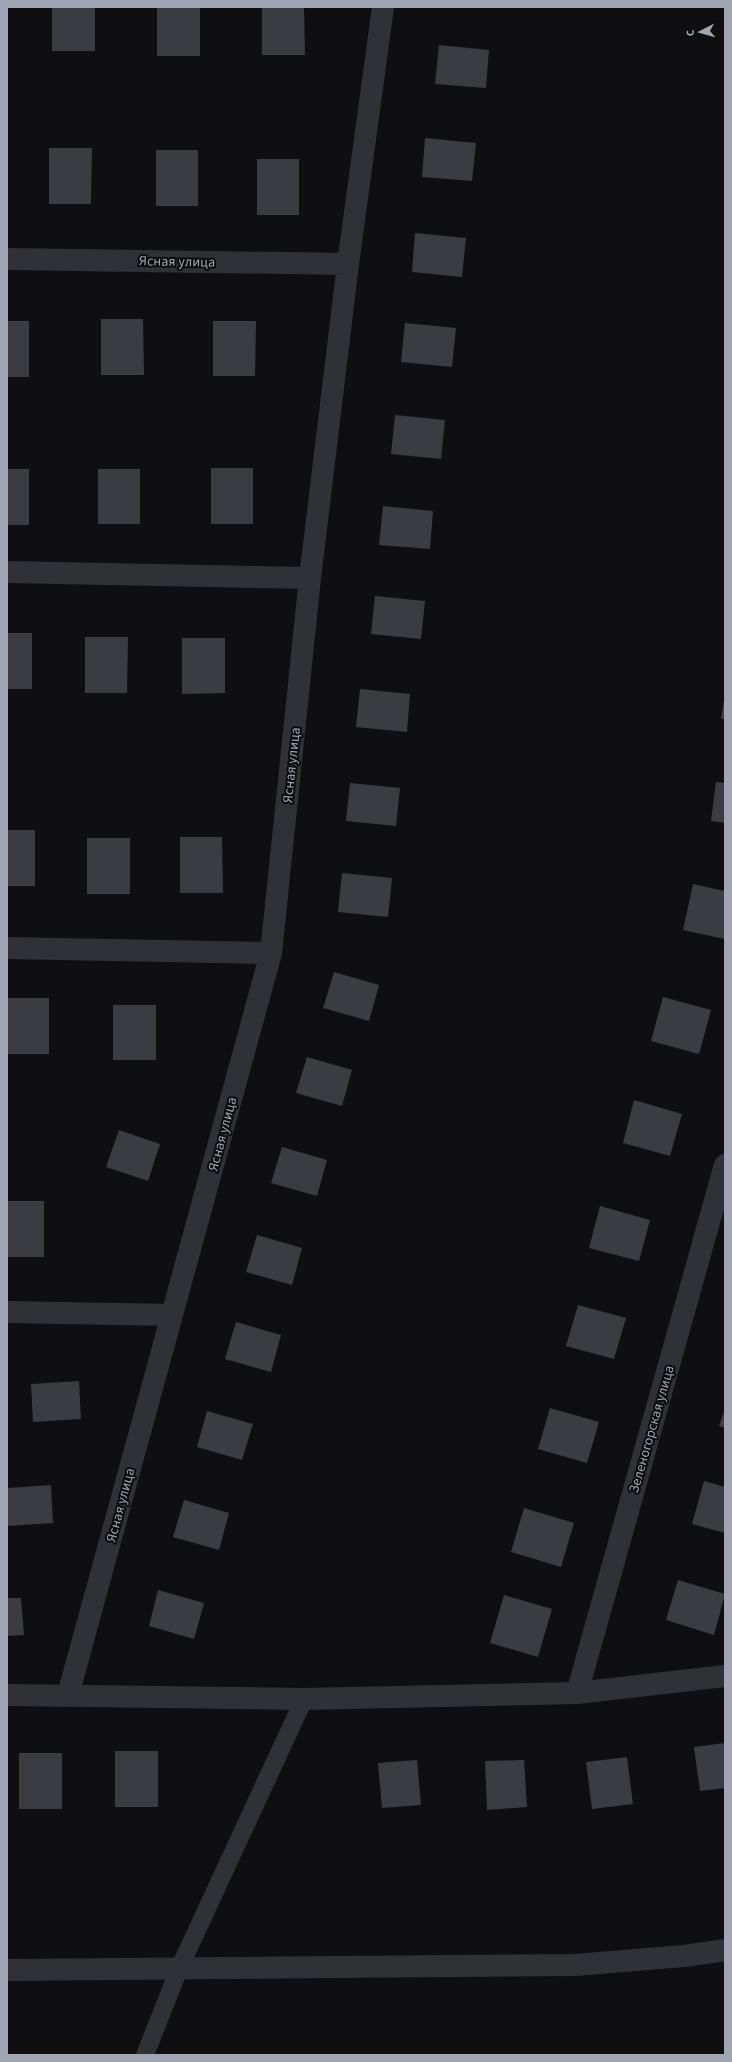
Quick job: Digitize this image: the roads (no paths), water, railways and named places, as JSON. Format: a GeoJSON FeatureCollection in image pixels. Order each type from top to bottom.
{"type":"FeatureCollection","features":[{"type":"Feature","properties":{"kind":"street","name":"Ясная улица"},"geometry":{"type":"LineString","coordinates":[[68,1696],[271,953],[310,578],[348,264],[383,7]]}},
{"type":"Feature","properties":{"kind":"street","name":"Ясная улица"},"geometry":{"type":"LineString","coordinates":[[7,259],[348,264]]}},
{"type":"Feature","properties":{"kind":"street"},"geometry":{"type":"LineString","coordinates":[[7,572],[310,578]]}},
{"type":"Feature","properties":{"kind":"street"},"geometry":{"type":"LineString","coordinates":[[7,948],[271,953]]}},
{"type":"Feature","properties":{"kind":"street","name":"Зеленогорская улица"},"geometry":{"type":"LineString","coordinates":[[578,1693],[725,1165]]}},
{"type":"Feature","properties":{"kind":"street"},"geometry":{"type":"LineString","coordinates":[[7,1312],[172,1315]]}},
{"type":"Feature","properties":{"kind":"street"},"geometry":{"type":"LineString","coordinates":[[7,1695],[304,1699],[578,1693],[725,1676]]}},
{"type":"Feature","properties":{"kind":"street"},"geometry":{"type":"LineString","coordinates":[[7,1970],[575,1965],[684,1956],[725,1950]]}},
{"type":"Feature","properties":{"kind":"lane"},"geometry":{"type":"LineString","coordinates":[[145,2055],[179,1969],[304,1699]]}}]}
